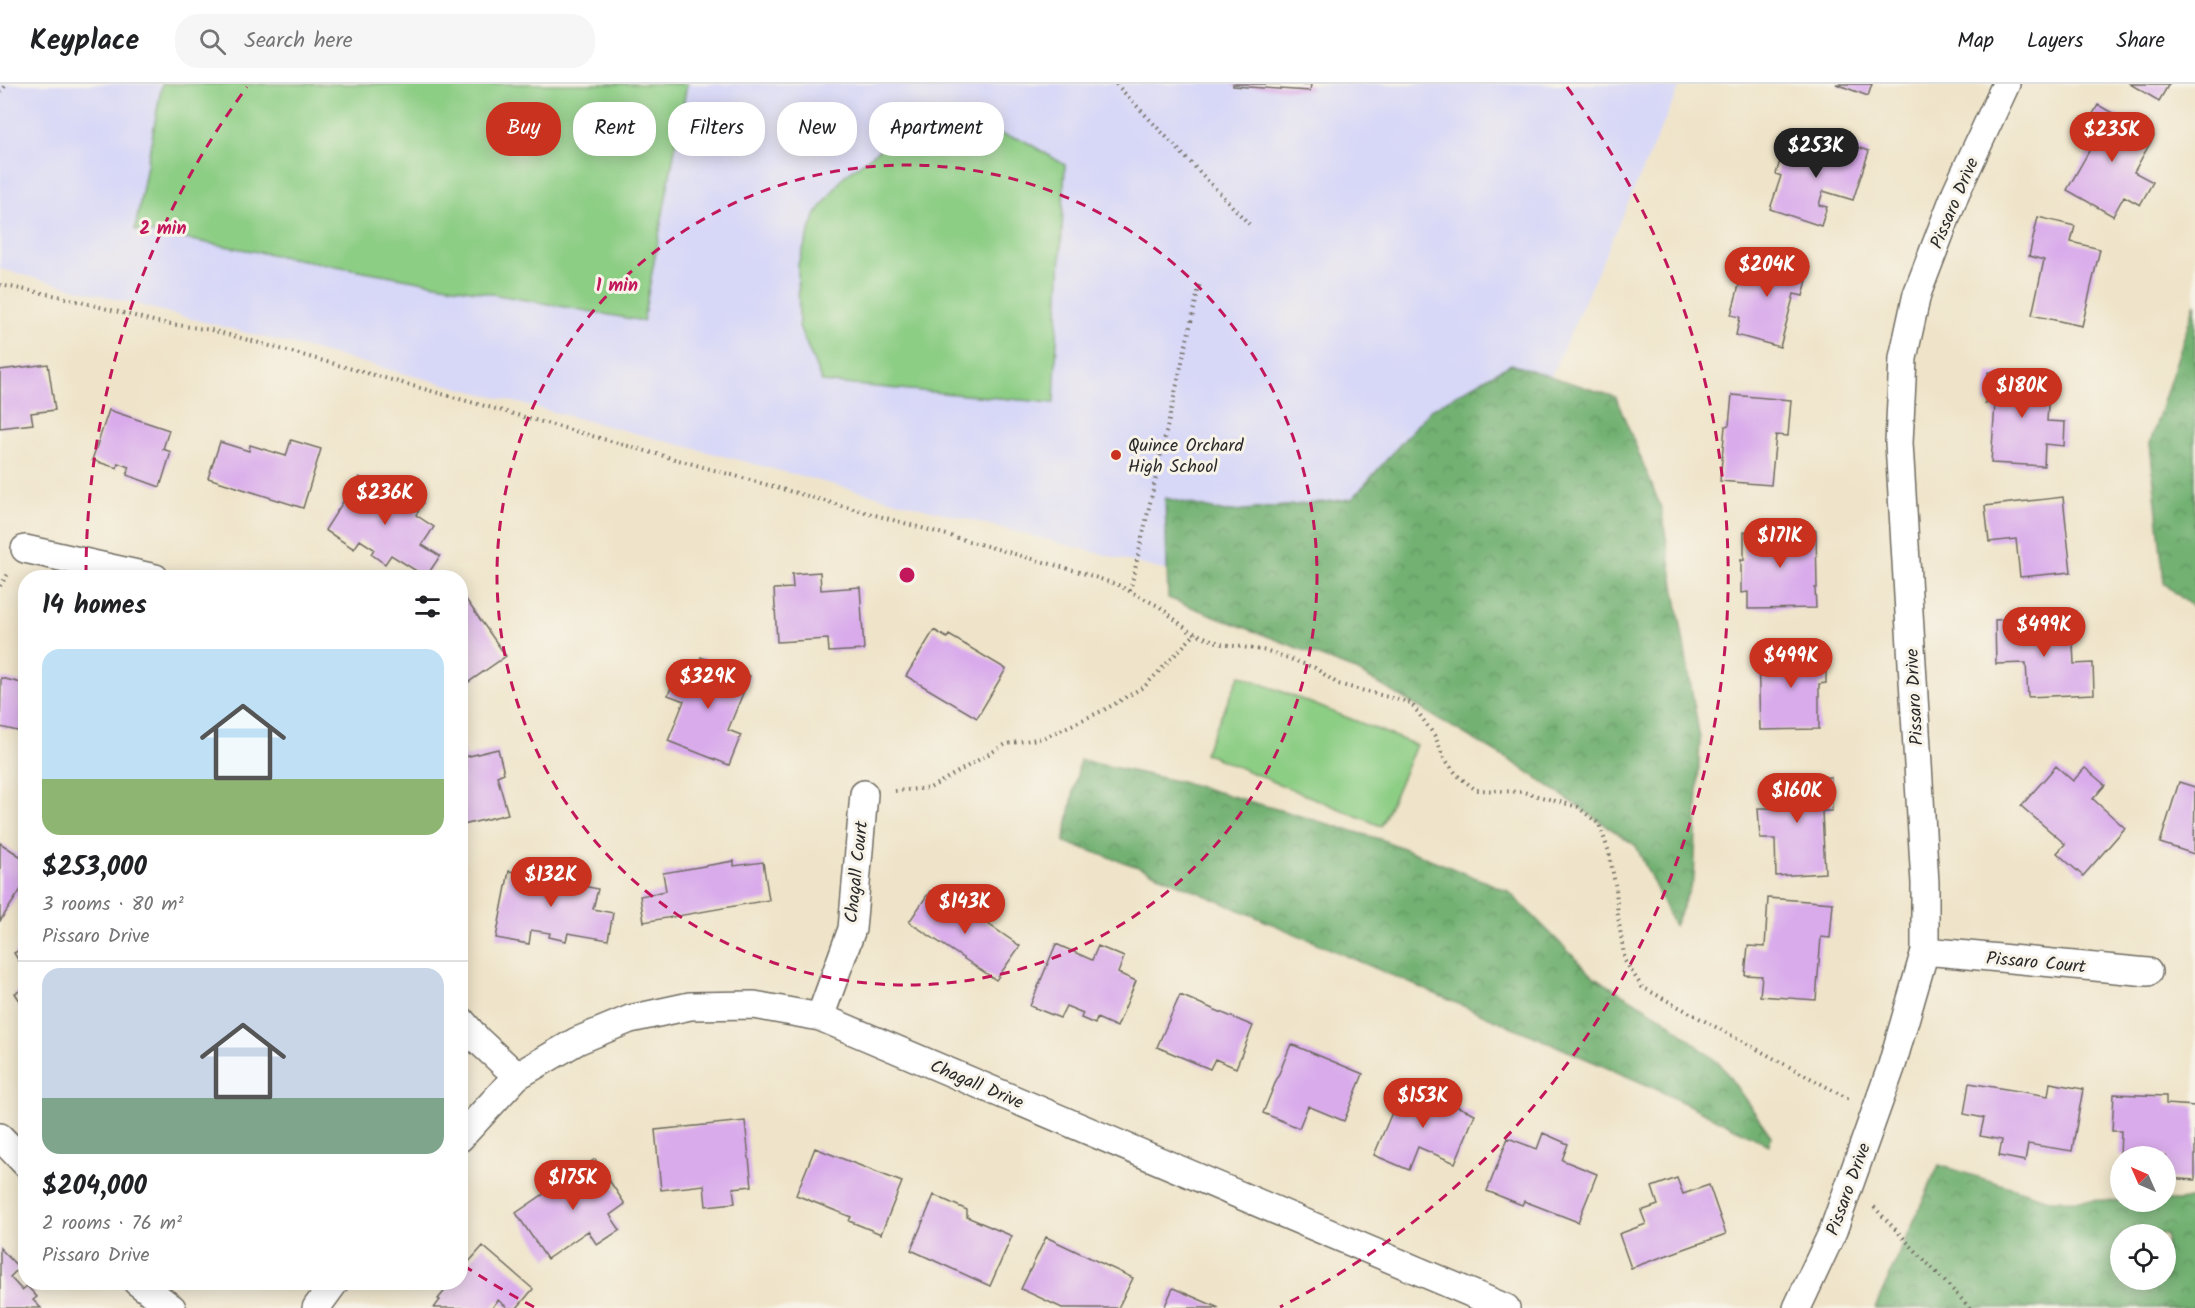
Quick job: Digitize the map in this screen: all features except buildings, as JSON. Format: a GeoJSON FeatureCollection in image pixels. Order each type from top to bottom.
{"type":"FeatureCollection","features":[{"type":"Feature","properties":{"kind":"street","name":"Pissaro Drive"},"geometry":{"type":"LineString","coordinates":[[1797,1308],[1833,1231],[1851,1182],[1892,1065],[1925,951],[1925,884],[1899,443],[1903,358],[1917,294],[1956,192],[2006,84]]}},
{"type":"Feature","properties":{"kind":"street"},"geometry":{"type":"LineString","coordinates":[[25,549],[118,570]]}},
{"type":"Feature","properties":{"kind":"street","name":"Chagall Court"},"geometry":{"type":"LineString","coordinates":[[820,1017],[852,929],[864,794]]}},
{"type":"Feature","properties":{"kind":"street","name":"Pissaro Court"},"geometry":{"type":"LineString","coordinates":[[1925,951],[2148,972]]}},
{"type":"Feature","properties":{"kind":"street","name":"Chagall Drive"},"geometry":{"type":"LineString","coordinates":[[468,1129],[517,1076],[577,1041],[630,1019],[690,1005],[754,1005],[820,1017],[1506,1308]]}},
{"type":"Feature","properties":{"kind":"street"},"geometry":{"type":"LineString","coordinates":[[468,1028],[517,1076]]}},
{"type":"Feature","properties":{"kind":"street"},"geometry":{"type":"LineString","coordinates":[[0,1137],[18,1156]]}},
{"type":"Feature","properties":{"kind":"street"},"geometry":{"type":"LineString","coordinates":[[148,1290],[172,1308]]}},
{"type":"Feature","properties":{"kind":"street"},"geometry":{"type":"LineString","coordinates":[[316,1308],[329,1290]]}},
{"type":"Feature","properties":{"kind":"path"},"geometry":{"type":"LineString","coordinates":[[0,92],[7,84]]}},
{"type":"Feature","properties":{"kind":"path"},"geometry":{"type":"LineString","coordinates":[[1116,84],[1249,224]]}},
{"type":"Feature","properties":{"kind":"path"},"geometry":{"type":"LineString","coordinates":[[1130,591],[1200,283]]}},
{"type":"Feature","properties":{"kind":"path"},"geometry":{"type":"LineString","coordinates":[[0,285],[57,296],[157,322],[210,330],[309,356],[1083,573],[1118,585],[1160,607],[1189,631],[1222,644],[1268,651],[1314,668],[1338,684],[1411,703],[1435,736],[1450,767],[1476,790],[1523,792],[1578,807],[1599,824],[1609,852],[1625,961],[1642,987],[1875,1113]]}},
{"type":"Feature","properties":{"kind":"path"},"geometry":{"type":"LineString","coordinates":[[864,794],[930,788],[1006,744],[1042,738],[1104,710],[1145,687],[1196,633]]}},
{"type":"Feature","properties":{"kind":"path"},"geometry":{"type":"LineString","coordinates":[[1851,1182],[1970,1308]]}},
{"type":"Feature","properties":{"kind":"shaded area","name":"Quince Orchard High School"},"geometry":{"type":"Polygon","coordinates":[[[0,84],[1681,84],[1434,640],[0,269],[0,84]]]}},
{"type":"Feature","properties":{"kind":"green space"},"geometry":{"type":"Polygon","coordinates":[[[162,84],[687,84],[684,102],[668,102],[668,156],[674,156],[643,321],[135,230],[162,84]]]}},
{"type":"Feature","properties":{"kind":"green space"},"geometry":{"type":"Polygon","coordinates":[[[1004,135],[1023,140],[1065,165],[1054,403],[822,382],[799,326],[798,264],[816,214],[844,176],[871,156],[1004,156],[1004,135]]]}},
{"type":"Feature","properties":{"kind":"green space"},"geometry":{"type":"Polygon","coordinates":[[[2195,303],[2195,609],[2164,583],[2150,443],[2195,303]]]}},
{"type":"Feature","properties":{"kind":"green space"},"geometry":{"type":"Polygon","coordinates":[[[1511,364],[1616,397],[1661,508],[1700,739],[1694,879],[1674,926],[1636,846],[1516,764],[1355,670],[1168,598],[1165,498],[1225,512],[1352,499],[1431,409],[1511,364]]]}},
{"type":"Feature","properties":{"kind":"green space"},"geometry":{"type":"Polygon","coordinates":[[[1240,675],[1416,745],[1381,826],[1204,753],[1240,675]]]}},
{"type":"Feature","properties":{"kind":"green space"},"geometry":{"type":"Polygon","coordinates":[[[1080,760],[1190,784],[1383,840],[1508,891],[1594,977],[1666,1020],[1721,1065],[1771,1136],[1769,1145],[1652,1087],[1144,869],[1064,842],[1080,760]]]}},
{"type":"Feature","properties":{"kind":"green space"},"geometry":{"type":"Polygon","coordinates":[[[1939,1165],[2052,1200],[2110,1200],[2110,1212],[2176,1212],[2176,1201],[2195,1198],[2195,1308],[1875,1308],[1939,1165]]]}},
{"type":"Feature","properties":{"kind":"place","name":"Quince Orchard High School"},"geometry":{"type":"Point","coordinates":[1116,455]}}]}
